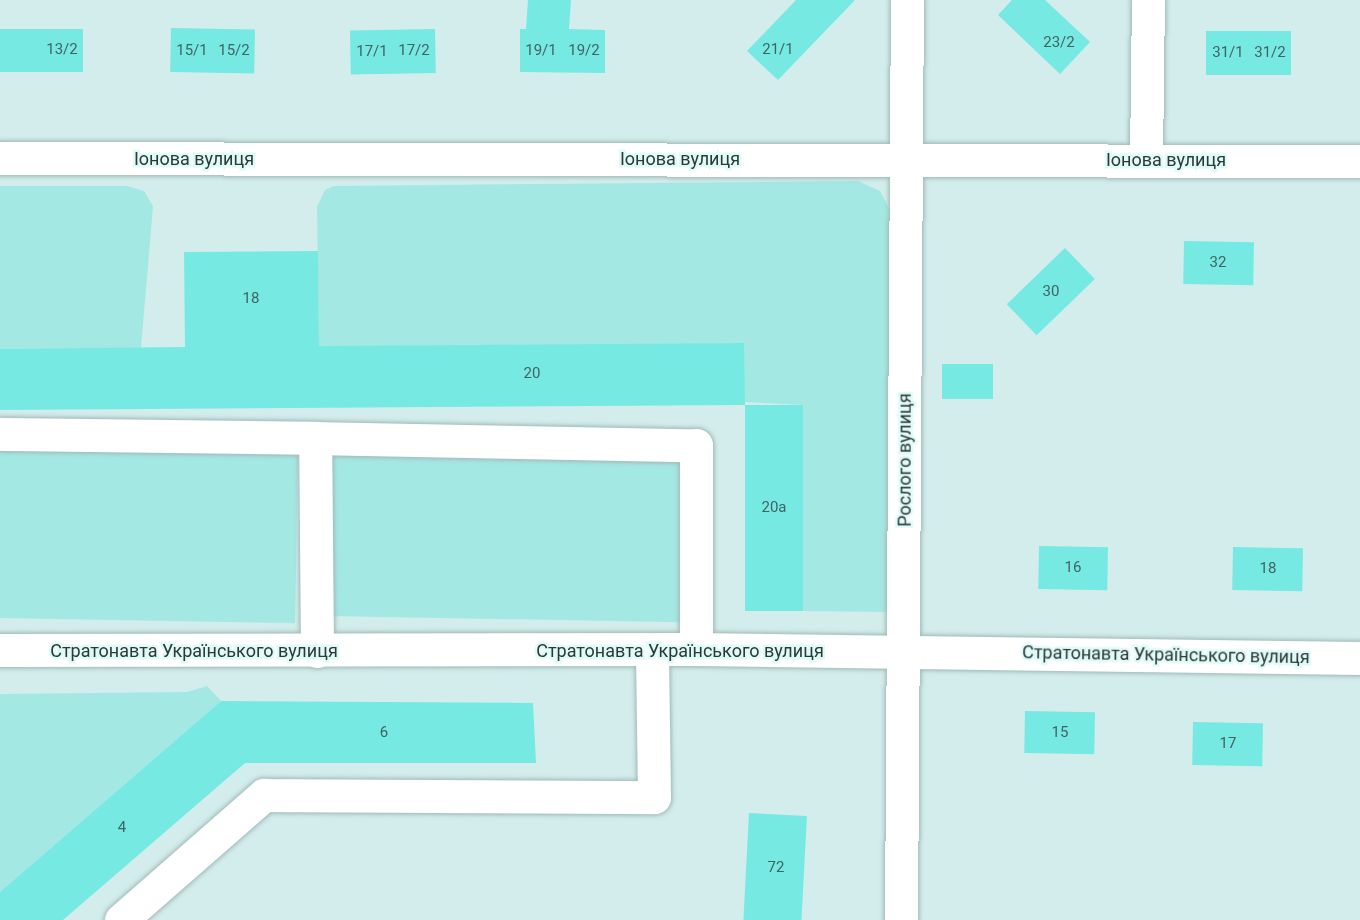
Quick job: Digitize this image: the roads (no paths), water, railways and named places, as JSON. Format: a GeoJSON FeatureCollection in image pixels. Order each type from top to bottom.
{"type":"FeatureCollection","features":[{"type":"Feature","properties":{"kind":"street","name":"Рослого вулиця"},"geometry":{"type":"LineString","coordinates":[[901,920],[906,651],[907,0]]}},
{"type":"Feature","properties":{"kind":"street"},"geometry":{"type":"LineString","coordinates":[[1146,160],[1148,0]]}},
{"type":"Feature","properties":{"kind":"street","name":"Іонова вулиця"},"geometry":{"type":"LineString","coordinates":[[0,159],[1360,161]]}},
{"type":"Feature","properties":{"kind":"street"},"geometry":{"type":"LineString","coordinates":[[0,434],[696,445],[696,650]]}},
{"type":"Feature","properties":{"kind":"street"},"geometry":{"type":"LineString","coordinates":[[315,438],[317,651]]}},
{"type":"Feature","properties":{"kind":"street","name":"Стратонавта Українського вулиця"},"geometry":{"type":"LineString","coordinates":[[0,650],[906,651],[1360,658]]}},
{"type":"Feature","properties":{"kind":"street"},"geometry":{"type":"LineString","coordinates":[[121,920],[264,795],[654,797],[652,651]]}}]}
